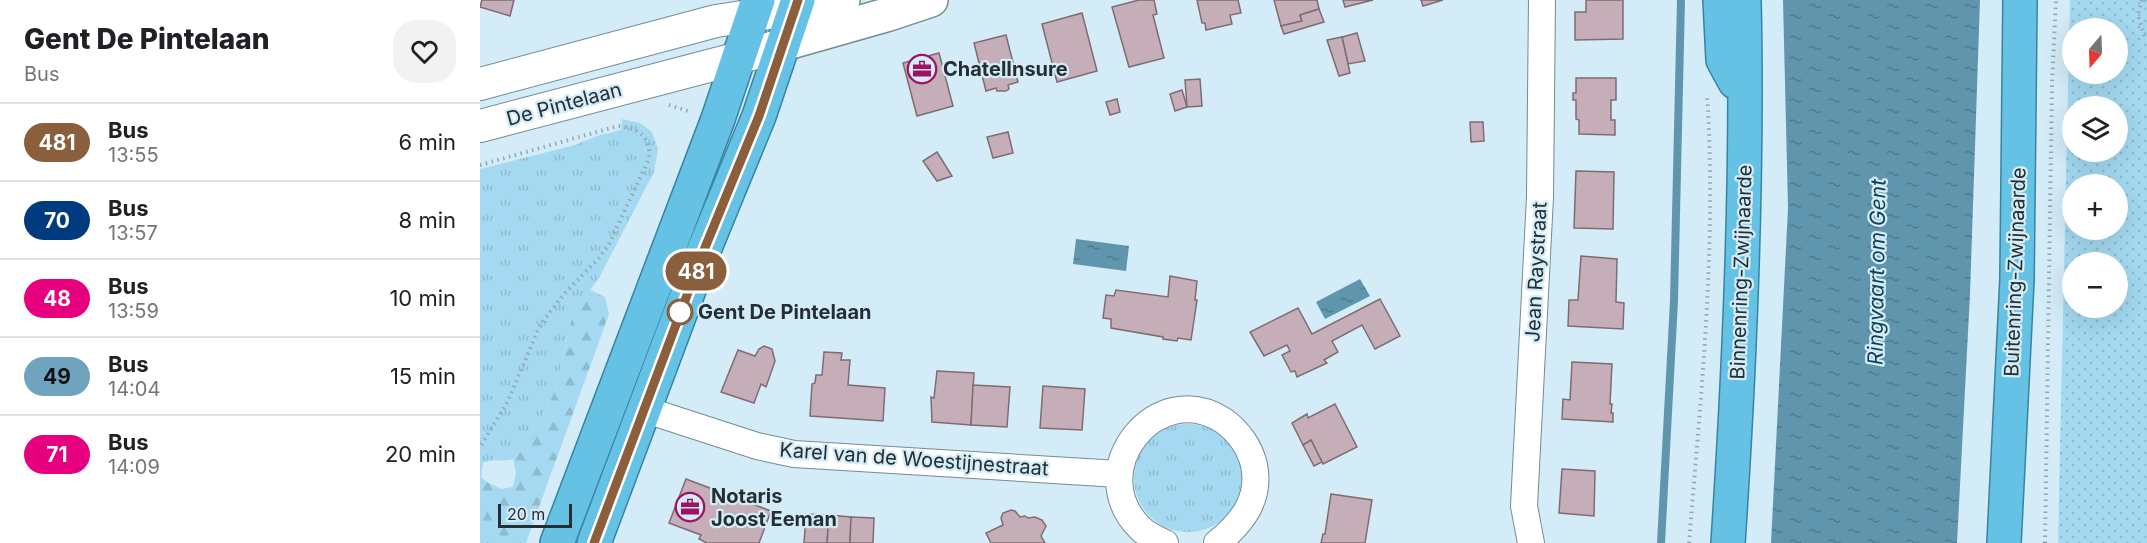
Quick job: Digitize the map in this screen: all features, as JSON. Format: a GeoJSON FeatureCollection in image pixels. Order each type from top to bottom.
{"type":"FeatureCollection","features":[{"type":"Feature","properties":{"kind":"highway"},"geometry":{"type":"LineString","coordinates":[[1720,0],[1723,60],[1747,105]]}},
{"type":"Feature","properties":{"kind":"highway","name":"Binnenring-Zwijnaarde"},"geometry":{"type":"LineString","coordinates":[[1728,543],[1737,401],[1747,105],[1744,0]]}},
{"type":"Feature","properties":{"kind":"highway","name":"Buitenring-Zwijnaarde"},"geometry":{"type":"LineString","coordinates":[[2004,543],[2017,279],[2020,0]]}},
{"type":"Feature","properties":{"kind":"highway"},"geometry":{"type":"LineString","coordinates":[[594,543],[704,250],[759,116],[797,4]]}},
{"type":"Feature","properties":{"kind":"highway"},"geometry":{"type":"LineString","coordinates":[[557,543],[718,119],[756,7]]}},
{"type":"Feature","properties":{"kind":"main road","name":"De Pintelaan"},"geometry":{"type":"LineString","coordinates":[[797,4],[843,0]]}},
{"type":"Feature","properties":{"kind":"main road","name":"De Pintelaan"},"geometry":{"type":"LineString","coordinates":[[784,44],[931,0]]}},
{"type":"Feature","properties":{"kind":"street","name":"Jean Raystraat"},"geometry":{"type":"LineString","coordinates":[[1531,543],[1524,506],[1540,197],[1542,0]]}},
{"type":"Feature","properties":{"kind":"street","name":"De Pintelaan"},"geometry":{"type":"LineString","coordinates":[[480,84],[716,21],[756,7],[797,4]]}},
{"type":"Feature","properties":{"kind":"street","name":"De Pintelaan"},"geometry":{"type":"LineString","coordinates":[[636,43],[645,45],[652,52],[655,66],[648,82]]}},
{"type":"Feature","properties":{"kind":"street","name":"De Pintelaan"},"geometry":{"type":"LineString","coordinates":[[480,126],[784,44]]}},
{"type":"Feature","properties":{"kind":"street","name":"Karel van de Woestijnestraat"},"geometry":{"type":"LineString","coordinates":[[644,410],[757,446],[794,454],[1119,474]]}},
{"type":"Feature","properties":{"kind":"street"},"geometry":{"type":"LineString","coordinates":[[1147,539],[1131,518],[1120,493],[1119,474],[1125,451],[1139,430],[1149,422],[1170,412],[1193,410],[1216,416],[1234,428],[1251,453],[1256,475],[1255,492],[1247,513],[1232,531],[1217,543]]}},
{"type":"Feature","properties":{"kind":"path"},"geometry":{"type":"LineString","coordinates":[[2045,543],[2052,83],[2056,0]]}},
{"type":"Feature","properties":{"kind":"path"},"geometry":{"type":"LineString","coordinates":[[2145,0],[2138,15],[2145,38],[2147,38]]}},
{"type":"Feature","properties":{"kind":"path"},"geometry":{"type":"LineString","coordinates":[[1689,543],[1706,318],[1711,158],[1707,90]]}},
{"type":"Feature","properties":{"kind":"path"},"geometry":{"type":"LineString","coordinates":[[480,165],[618,126],[629,127],[639,132],[646,139],[650,149],[649,159],[609,244],[549,313],[537,333],[508,401],[480,447]]}},
{"type":"Feature","properties":{"kind":"green space"},"geometry":{"type":"Polygon","coordinates":[[[2070,0],[2147,0],[2147,543],[2058,543],[2063,318],[2128,318],[2128,252],[2064,252],[2065,240],[2128,240],[2128,174],[2066,174],[2066,162],[2128,162],[2128,96],[2068,96],[2068,84],[2128,84],[2128,18],[2070,18],[2070,0]]]}},
{"type":"Feature","properties":{"kind":"green space"},"geometry":{"type":"Polygon","coordinates":[[[622,119],[640,123],[652,132],[658,149],[654,172],[599,278],[573,313],[555,391],[545,411],[513,459],[491,460],[483,463],[481,477],[487,482],[480,489],[480,169],[575,145],[621,130],[622,119]]]}},
{"type":"Feature","properties":{"kind":"green space"},"geometry":{"type":"Polygon","coordinates":[[[590,290],[605,297],[609,314],[526,543],[480,543],[480,489],[487,482],[501,489],[513,487],[516,473],[513,459],[545,411],[555,391],[573,313],[590,290]]]}},
{"type":"Feature","properties":{"kind":"green space"},"geometry":{"type":"Polygon","coordinates":[[[1188,424],[1209,428],[1226,440],[1238,457],[1242,478],[1238,499],[1226,516],[1209,528],[1188,532],[1167,528],[1150,516],[1138,499],[1134,478],[1138,457],[1150,440],[1167,428],[1188,424]]]}},
{"type":"Feature","properties":{"kind":"water","name":"Ringvaart om Gent"},"geometry":{"type":"Polygon","coordinates":[[[1783,0],[1980,0],[1970,294],[1957,543],[1771,543],[1788,208],[1783,0]]]}},
{"type":"Feature","properties":{"kind":"water"},"geometry":{"type":"Polygon","coordinates":[[[1076,239],[1129,246],[1126,271],[1073,264],[1076,239]]]}},
{"type":"Feature","properties":{"kind":"water"},"geometry":{"type":"Polygon","coordinates":[[[1360,279],[1370,296],[1325,319],[1316,302],[1360,279]]]}},
{"type":"Feature","properties":{"kind":"building"},"geometry":{"type":"Polygon","coordinates":[[[482,0],[514,0],[510,16],[480,7],[482,0]]]}},
{"type":"Feature","properties":{"kind":"building"},"geometry":{"type":"Polygon","coordinates":[[[1139,0],[1154,0],[1157,14],[1153,15],[1164,58],[1129,67],[1112,7],[1139,0]]]}},
{"type":"Feature","properties":{"kind":"building"},"geometry":{"type":"Polygon","coordinates":[[[1197,0],[1238,0],[1241,13],[1230,15],[1232,24],[1206,30],[1205,23],[1202,23],[1197,0]]]}},
{"type":"Feature","properties":{"kind":"building"},"geometry":{"type":"Polygon","coordinates":[[[1274,0],[1317,0],[1319,9],[1300,15],[1302,21],[1281,26],[1274,0]]]}},
{"type":"Feature","properties":{"kind":"building"},"geometry":{"type":"Polygon","coordinates":[[[1343,0],[1373,0],[1345,7],[1343,0]]]}},
{"type":"Feature","properties":{"kind":"building"},"geometry":{"type":"Polygon","coordinates":[[[1421,0],[1443,0],[1423,6],[1421,0]]]}},
{"type":"Feature","properties":{"kind":"building"},"geometry":{"type":"Polygon","coordinates":[[[1586,0],[1623,0],[1623,39],[1575,40],[1575,12],[1586,12],[1586,0]]]}},
{"type":"Feature","properties":{"kind":"building"},"geometry":{"type":"Polygon","coordinates":[[[1319,9],[1324,22],[1284,34],[1281,26],[1302,21],[1300,15],[1319,9]]]}},
{"type":"Feature","properties":{"kind":"building"},"geometry":{"type":"Polygon","coordinates":[[[1082,13],[1097,71],[1057,82],[1042,24],[1082,13]]]}},
{"type":"Feature","properties":{"kind":"building"},"geometry":{"type":"Polygon","coordinates":[[[1357,33],[1365,61],[1348,64],[1342,37],[1357,33]]]}},
{"type":"Feature","properties":{"kind":"building"},"geometry":{"type":"Polygon","coordinates":[[[1006,35],[1018,82],[1008,85],[1009,89],[1006,91],[997,91],[996,88],[986,91],[974,43],[1006,35]]]}},
{"type":"Feature","properties":{"kind":"building"},"geometry":{"type":"Polygon","coordinates":[[[1342,37],[1350,73],[1339,76],[1327,40],[1342,37]]]}},
{"type":"Feature","properties":{"kind":"building"},"geometry":{"type":"Polygon","coordinates":[[[939,53],[953,106],[917,116],[903,63],[939,53]]]}},
{"type":"Feature","properties":{"kind":"building"},"geometry":{"type":"Polygon","coordinates":[[[1576,78],[1616,78],[1616,100],[1611,100],[1611,120],[1615,120],[1615,135],[1579,134],[1576,100],[1573,100],[1573,93],[1576,93],[1576,78]]]}},
{"type":"Feature","properties":{"kind":"building"},"geometry":{"type":"Polygon","coordinates":[[[1200,79],[1202,106],[1187,107],[1185,80],[1200,79]]]}},
{"type":"Feature","properties":{"kind":"building"},"geometry":{"type":"Polygon","coordinates":[[[1182,90],[1187,107],[1175,111],[1170,94],[1182,90]]]}},
{"type":"Feature","properties":{"kind":"building"},"geometry":{"type":"Polygon","coordinates":[[[1117,99],[1120,112],[1110,115],[1106,102],[1117,99]]]}},
{"type":"Feature","properties":{"kind":"building"},"geometry":{"type":"Polygon","coordinates":[[[1470,122],[1483,122],[1484,141],[1471,142],[1470,122]]]}},
{"type":"Feature","properties":{"kind":"building"},"geometry":{"type":"Polygon","coordinates":[[[1008,132],[1013,153],[993,158],[987,137],[1008,132]]]}},
{"type":"Feature","properties":{"kind":"building"},"geometry":{"type":"Polygon","coordinates":[[[937,152],[952,176],[937,181],[923,161],[937,152]]]}},
{"type":"Feature","properties":{"kind":"building"},"geometry":{"type":"Polygon","coordinates":[[[1576,171],[1614,172],[1613,229],[1574,228],[1576,171]]]}},
{"type":"Feature","properties":{"kind":"building"},"geometry":{"type":"Polygon","coordinates":[[[1581,256],[1617,259],[1616,302],[1624,303],[1623,329],[1568,326],[1569,300],[1578,300],[1581,256]]]}},
{"type":"Feature","properties":{"kind":"building"},"geometry":{"type":"Polygon","coordinates":[[[1170,276],[1197,281],[1195,300],[1197,300],[1191,340],[1163,339],[1163,337],[1111,328],[1111,319],[1103,318],[1106,295],[1114,296],[1116,290],[1168,297],[1170,276]]]}},
{"type":"Feature","properties":{"kind":"building"},"geometry":{"type":"Polygon","coordinates":[[[1380,299],[1400,336],[1375,349],[1362,325],[1332,341],[1338,352],[1324,360],[1327,363],[1297,377],[1295,371],[1291,372],[1282,355],[1290,351],[1287,345],[1264,356],[1250,332],[1298,308],[1312,334],[1380,299]]]}},
{"type":"Feature","properties":{"kind":"building"},"geometry":{"type":"Polygon","coordinates":[[[764,346],[772,349],[775,361],[766,387],[761,384],[754,403],[721,392],[738,350],[755,356],[764,346]]]}},
{"type":"Feature","properties":{"kind":"building"},"geometry":{"type":"Polygon","coordinates":[[[824,352],[842,353],[841,360],[850,360],[848,385],[885,388],[883,421],[810,416],[812,384],[815,383],[816,375],[822,375],[824,352]]]}},
{"type":"Feature","properties":{"kind":"building"},"geometry":{"type":"Polygon","coordinates":[[[1572,362],[1612,364],[1610,404],[1612,404],[1613,422],[1562,419],[1563,399],[1570,400],[1572,362]]]}},
{"type":"Feature","properties":{"kind":"building"},"geometry":{"type":"Polygon","coordinates":[[[937,371],[974,373],[971,425],[932,422],[931,397],[934,398],[937,371]]]}},
{"type":"Feature","properties":{"kind":"building"},"geometry":{"type":"Polygon","coordinates":[[[973,385],[1010,387],[1007,427],[971,425],[973,385]]]}},
{"type":"Feature","properties":{"kind":"building"},"geometry":{"type":"Polygon","coordinates":[[[1043,386],[1085,389],[1082,430],[1040,428],[1043,386]]]}},
{"type":"Feature","properties":{"kind":"building"},"geometry":{"type":"Polygon","coordinates":[[[1335,404],[1357,447],[1323,464],[1311,440],[1303,445],[1292,423],[1307,414],[1308,418],[1335,404]]]}},
{"type":"Feature","properties":{"kind":"building"},"geometry":{"type":"Polygon","coordinates":[[[1311,440],[1322,462],[1314,466],[1303,445],[1311,440]]]}},
{"type":"Feature","properties":{"kind":"building"},"geometry":{"type":"Polygon","coordinates":[[[1562,469],[1595,471],[1594,516],[1559,513],[1562,469]]]}},
{"type":"Feature","properties":{"kind":"building"},"geometry":{"type":"Polygon","coordinates":[[[686,479],[771,511],[759,543],[707,543],[699,539],[701,535],[669,523],[686,479]]]}},
{"type":"Feature","properties":{"kind":"building"},"geometry":{"type":"Polygon","coordinates":[[[1331,494],[1372,500],[1365,543],[1321,543],[1323,534],[1325,534],[1331,494]]]}},
{"type":"Feature","properties":{"kind":"building"},"geometry":{"type":"Polygon","coordinates":[[[1011,510],[1020,517],[1035,517],[1042,520],[1046,526],[1041,536],[1045,543],[991,543],[986,533],[1003,525],[1001,518],[1003,513],[1011,510]]]}},
{"type":"Feature","properties":{"kind":"building"},"geometry":{"type":"Polygon","coordinates":[[[806,514],[829,515],[827,543],[804,543],[806,514]]]}},
{"type":"Feature","properties":{"kind":"building"},"geometry":{"type":"Polygon","coordinates":[[[829,515],[851,517],[850,543],[827,543],[829,515]]]}},
{"type":"Feature","properties":{"kind":"building"},"geometry":{"type":"Polygon","coordinates":[[[851,517],[874,518],[873,543],[850,543],[851,517]]]}},
{"type":"Feature","properties":{"kind":"waterway"},"geometry":{"type":"LineString","coordinates":[[1661,543],[1674,301],[1681,0]]}},
{"type":"Feature","properties":{"kind":"bus line","name":"481"},"geometry":{"type":"LineString","coordinates":[[594,543],[704,250],[759,116],[798,0]]}},
{"type":"Feature","properties":{"kind":"place","name":"ChatelInsure"},"geometry":{"type":"Point","coordinates":[922,69]}},
{"type":"Feature","properties":{"kind":"place","name":"Gent De Pintelaan"},"geometry":{"type":"Point","coordinates":[680,312]}},
{"type":"Feature","properties":{"kind":"place","name":"Notaris Joost Eeman"},"geometry":{"type":"Point","coordinates":[690,507]}}]}
